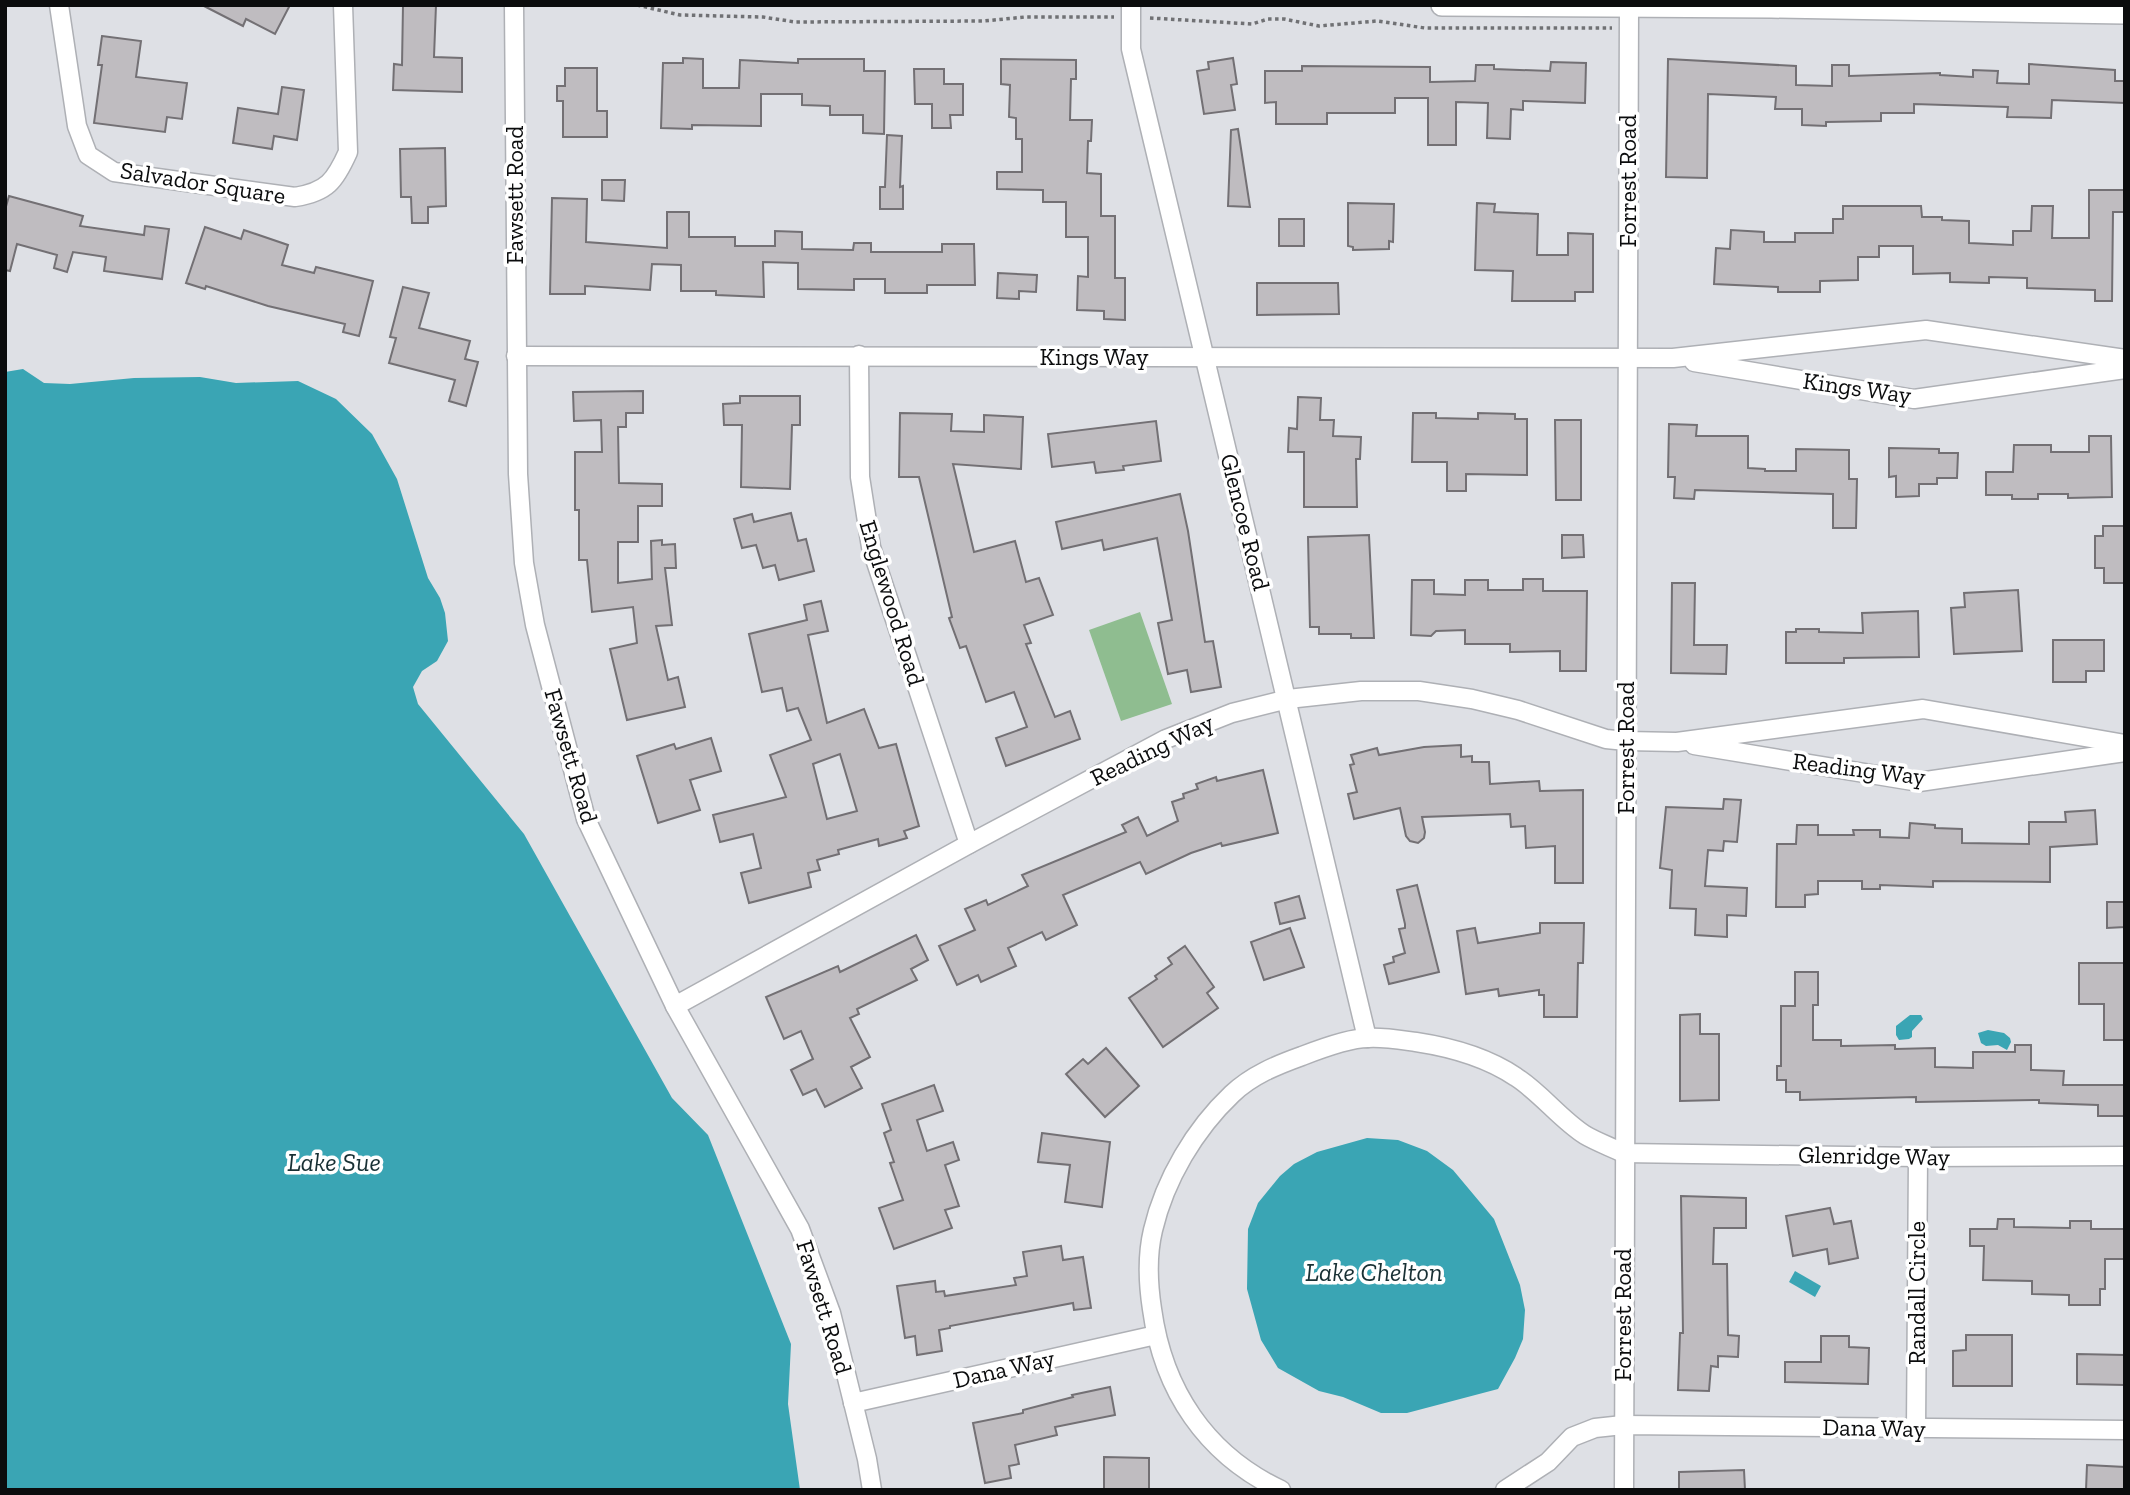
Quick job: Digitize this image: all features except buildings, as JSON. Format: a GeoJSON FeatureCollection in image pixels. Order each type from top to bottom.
{"type":"FeatureCollection","features":[{"type":"Feature","properties":{"kind":"street","name":"Salvador Square"},"geometry":{"type":"LineString","coordinates":[[59,5],[77,127],[88,155],[114,172],[295,197],[312,194],[329,185],[348,152],[343,5]]}},
{"type":"Feature","properties":{"kind":"street","name":"Fawsett Road"},"geometry":{"type":"LineString","coordinates":[[514,5],[518,474],[524,563],[535,625],[586,819],[675,1006],[800,1229],[831,1313],[867,1459],[872,1490]]}},
{"type":"Feature","properties":{"kind":"street"},"geometry":{"type":"LineString","coordinates":[[1442,5],[1629,17],[1771,6],[2057,8],[2125,13]]}},
{"type":"Feature","properties":{"kind":"street","name":"Glencoe Road"},"geometry":{"type":"LineString","coordinates":[[1131,11],[1131,49],[1367,1038]]}},
{"type":"Feature","properties":{"kind":"street","name":"Forrest Road"},"geometry":{"type":"LineString","coordinates":[[1624,1490],[1623,1153],[1629,17]]}},
{"type":"Feature","properties":{"kind":"street","name":"Kings Way"},"geometry":{"type":"LineString","coordinates":[[516,356],[1673,358],[1926,330],[2125,359]]}},
{"type":"Feature","properties":{"kind":"street","name":"Englewood Road"},"geometry":{"type":"LineString","coordinates":[[859,355],[859,478],[871,547],[969,844]]}},
{"type":"Feature","properties":{"kind":"street","name":"Kings Way"},"geometry":{"type":"LineString","coordinates":[[1673,358],[1914,399],[2125,369]]}},
{"type":"Feature","properties":{"kind":"street","name":"Reading Way"},"geometry":{"type":"LineString","coordinates":[[675,1006],[1166,739],[1232,713],[1288,699],[1361,691],[1419,691],[1472,699],[1518,710],[1593,735],[1626,741],[1677,742],[1919,782],[2125,752]]}},
{"type":"Feature","properties":{"kind":"street","name":"Reading Way"},"geometry":{"type":"LineString","coordinates":[[1677,742],[1923,709],[2125,744]]}},
{"type":"Feature","properties":{"kind":"street"},"geometry":{"type":"LineString","coordinates":[[1282,1490],[1260,1485],[1225,1455],[1194,1421],[1171,1383],[1156,1335],[1148,1280],[1153,1230],[1171,1179],[1196,1136],[1233,1093],[1269,1069],[1313,1052],[1367,1038],[1418,1042],[1474,1057],[1515,1076],[1585,1134],[1623,1153]]}},
{"type":"Feature","properties":{"kind":"street","name":"Glenridge Way"},"geometry":{"type":"LineString","coordinates":[[1623,1153],[1918,1157],[2125,1156]]}},
{"type":"Feature","properties":{"kind":"street","name":"Randall Circle"},"geometry":{"type":"LineString","coordinates":[[1916,1429],[1918,1157]]}},
{"type":"Feature","properties":{"kind":"street","name":"Dana Way"},"geometry":{"type":"LineString","coordinates":[[853,1403],[1156,1335]]}},
{"type":"Feature","properties":{"kind":"street","name":"Dana Way"},"geometry":{"type":"LineString","coordinates":[[1504,1490],[1548,1462],[1572,1437],[1595,1428],[1623,1425],[2125,1430]]}},
{"type":"Feature","properties":{"kind":"path"},"geometry":{"type":"LineString","coordinates":[[637,5],[680,15],[763,17],[795,22],[1131,11],[1252,24],[1268,19],[1284,19],[1319,26],[1377,21],[1425,28],[1629,17]]}},
{"type":"Feature","properties":{"kind":"green space"},"geometry":{"type":"Polygon","coordinates":[[[1140,612],[1172,704],[1121,721],[1089,630],[1140,612]]]}},
{"type":"Feature","properties":{"kind":"water","name":"Lake Sue"},"geometry":{"type":"Polygon","coordinates":[[[23,369],[44,383],[200,377],[236,383],[298,381],[336,399],[372,434],[397,479],[428,578],[445,613],[448,641],[437,661],[422,671],[413,687],[418,704],[524,834],[672,1098],[708,1135],[791,1344],[788,1404],[800,1490],[5,1490],[5,372],[23,369]]]}},
{"type":"Feature","properties":{"kind":"water"},"geometry":{"type":"Polygon","coordinates":[[[1910,1015],[1921,1015],[1923,1019],[1912,1031],[1912,1037],[1899,1040],[1896,1026],[1910,1015]]]}},
{"type":"Feature","properties":{"kind":"water"},"geometry":{"type":"Polygon","coordinates":[[[1988,1030],[2004,1033],[2010,1038],[2007,1050],[1998,1045],[1986,1046],[1981,1043],[1978,1033],[1988,1030]]]}},
{"type":"Feature","properties":{"kind":"water","name":"Lake Chelton"},"geometry":{"type":"Polygon","coordinates":[[[1367,1138],[1398,1140],[1427,1151],[1453,1170],[1494,1219],[1520,1285],[1525,1310],[1523,1339],[1498,1389],[1407,1413],[1381,1413],[1343,1397],[1319,1391],[1278,1368],[1261,1340],[1247,1289],[1248,1229],[1258,1203],[1280,1176],[1294,1164],[1317,1152],[1367,1138]]]}},
{"type":"Feature","properties":{"kind":"water"},"geometry":{"type":"Polygon","coordinates":[[[1795,1271],[1821,1286],[1815,1297],[1789,1282],[1795,1271]]]}}]}
